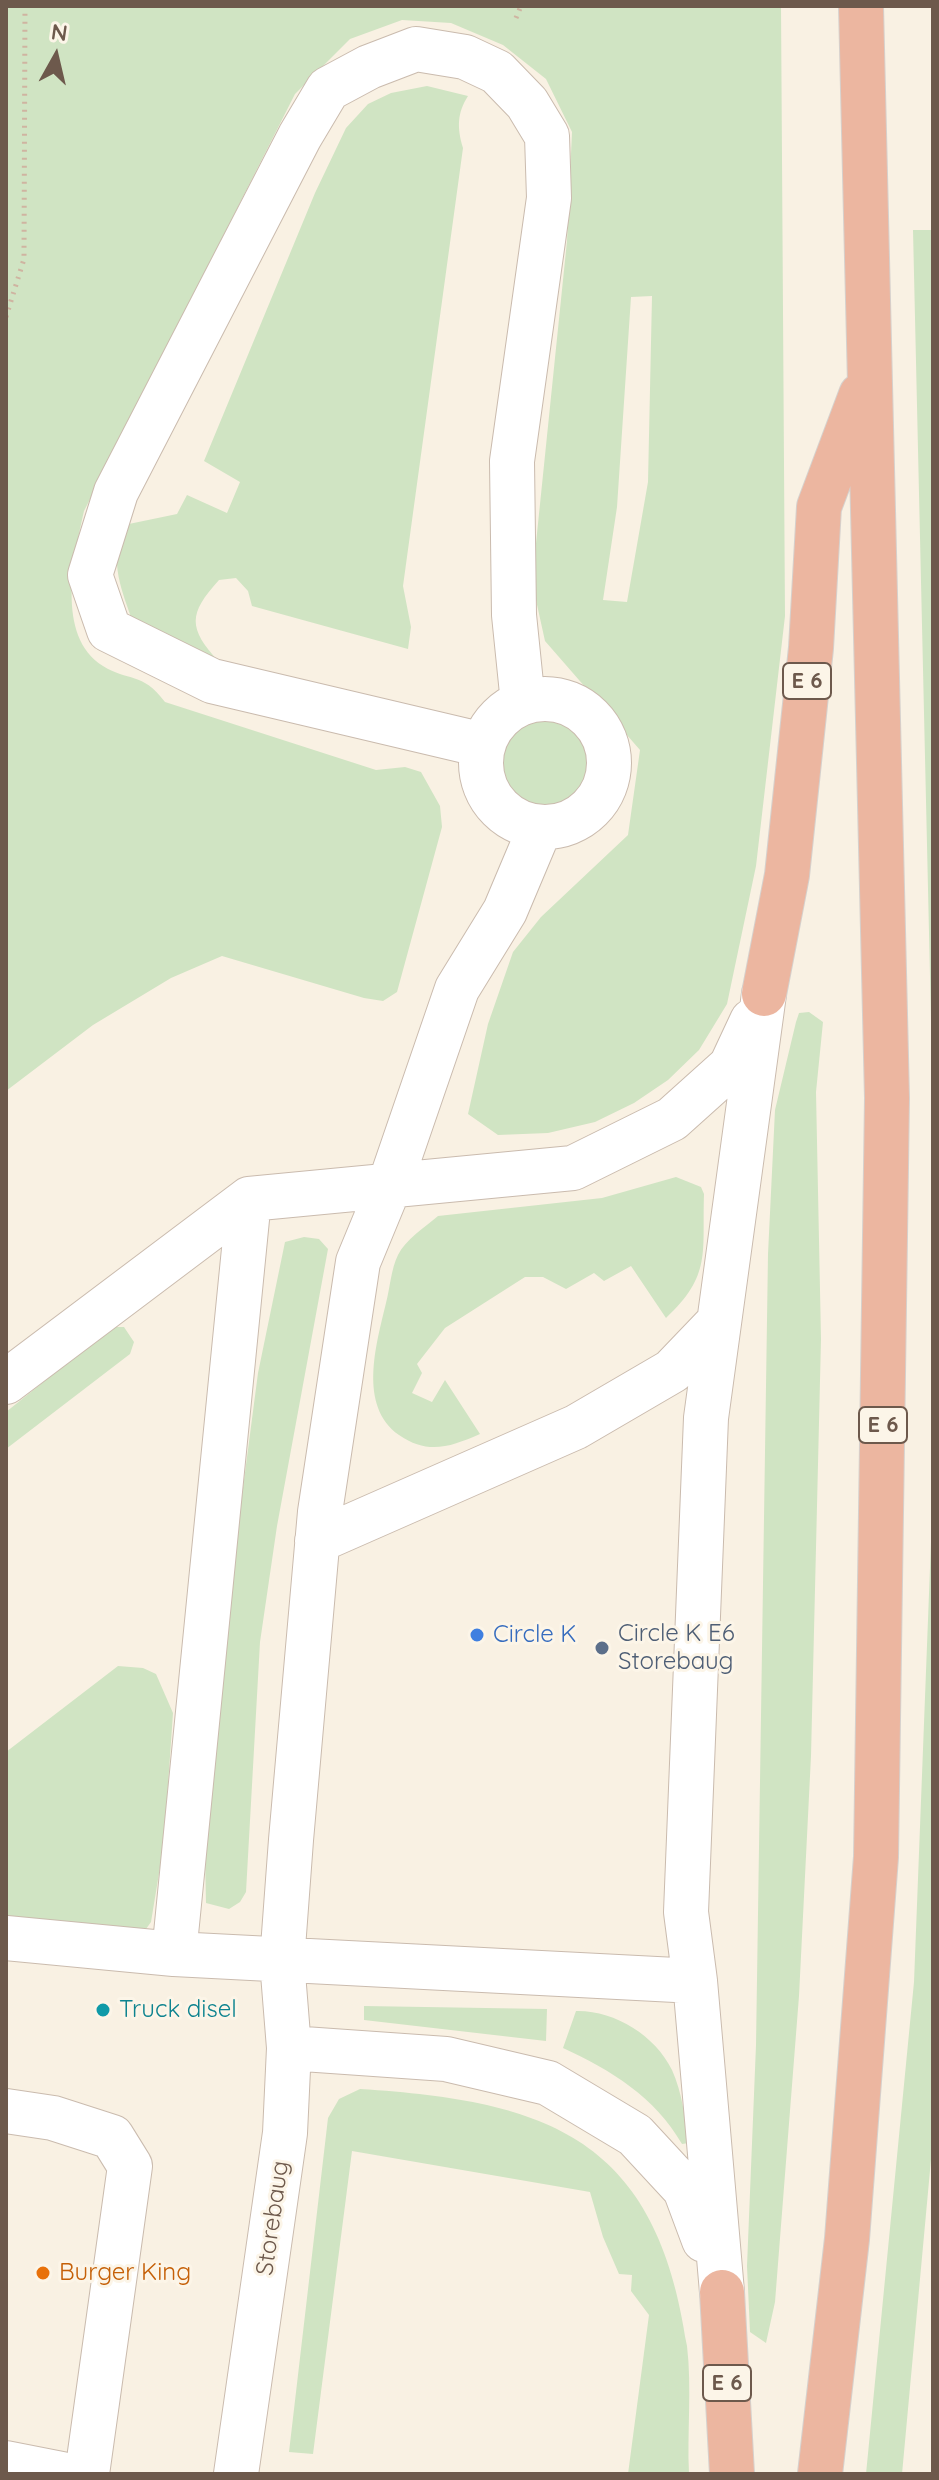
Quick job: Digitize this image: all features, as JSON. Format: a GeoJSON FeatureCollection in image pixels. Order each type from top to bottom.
{"type":"FeatureCollection","features":[{"type":"Feature","properties":{"kind":"highway","name":"E 6"},"geometry":{"type":"LineString","coordinates":[[820,2474],[847,2239],[876,1857],[887,1098],[861,6]]}},
{"type":"Feature","properties":{"kind":"highway","name":"E 6"},"geometry":{"type":"LineString","coordinates":[[764,994],[787,875],[811,648],[819,507],[869,374]]}},
{"type":"Feature","properties":{"kind":"highway","name":"E 6"},"geometry":{"type":"LineString","coordinates":[[722,2292],[732,2474]]}},
{"type":"Feature","properties":{"kind":"lane"},"geometry":{"type":"LineString","coordinates":[[483,745],[212,681],[109,630],[90,575],[116,492],[300,136],[328,89],[369,67],[416,49],[465,57],[497,72],[527,103],[547,136],[549,198],[512,461],[514,615],[523,703]]}},
{"type":"Feature","properties":{"kind":"lane"},"geometry":{"type":"LineString","coordinates":[[565,701],[591,719],[608,745],[610,766],[606,787],[595,805],[579,819],[540,828],[522,824],[492,800],[484,783],[483,745],[491,728],[505,713],[523,703],[565,701]]}},
{"type":"Feature","properties":{"kind":"lane","name":"Storebaug"},"geometry":{"type":"LineString","coordinates":[[236,2474],[285,2133],[289,2048],[282,1961],[317,1541],[358,1262],[389,1187],[457,989],[505,911],[540,828]]}},
{"type":"Feature","properties":{"kind":"lane"},"geometry":{"type":"LineString","coordinates":[[6,1382],[249,1199],[573,1168],[672,1119],[731,1066],[764,994]]}},
{"type":"Feature","properties":{"kind":"lane"},"geometry":{"type":"LineString","coordinates":[[722,2292],[695,1981],[686,1912],[706,1418],[764,994]]}},
{"type":"Feature","properties":{"kind":"lane"},"geometry":{"type":"LineString","coordinates":[[174,1954],[249,1199]]}},
{"type":"Feature","properties":{"kind":"lane"},"geometry":{"type":"LineString","coordinates":[[317,1541],[576,1427],[672,1371],[718,1323]]}},
{"type":"Feature","properties":{"kind":"lane"},"geometry":{"type":"LineString","coordinates":[[6,1938],[282,1961],[695,1981]]}},
{"type":"Feature","properties":{"kind":"lane"},"geometry":{"type":"LineString","coordinates":[[289,2048],[446,2059],[548,2083],[635,2135],[685,2189],[722,2292]]}},
{"type":"Feature","properties":{"kind":"lane"},"geometry":{"type":"LineString","coordinates":[[6,2111],[53,2118],[112,2137],[130,2166],[87,2474]]}},
{"type":"Feature","properties":{"kind":"lane"},"geometry":{"type":"LineString","coordinates":[[6,2463],[62,2474]]}},
{"type":"Feature","properties":{"kind":"path"},"geometry":{"type":"LineString","coordinates":[[6,317],[24,259],[25,6]]}},
{"type":"Feature","properties":{"kind":"green space"},"geometry":{"type":"Polygon","coordinates":[[[6,6],[781,6],[785,616],[756,866],[727,1004],[699,1050],[668,1080],[634,1103],[595,1122],[548,1133],[498,1135],[468,1114],[488,1024],[513,952],[541,917],[628,835],[640,750],[545,641],[532,582],[567,241],[572,132],[546,79],[503,45],[451,23],[402,20],[350,39],[295,94],[84,511],[72,594],[78,635],[88,653],[112,671],[142,681],[165,702],[376,770],[405,767],[421,772],[440,806],[442,827],[397,992],[383,1001],[364,998],[222,956],[171,978],[93,1025],[6,1091],[6,6]],[[652,296],[631,297],[617,507],[603,600],[627,602],[648,482],[652,296]]]}},
{"type":"Feature","properties":{"kind":"green space"},"geometry":{"type":"Polygon","coordinates":[[[427,86],[468,96],[459,121],[463,148],[403,586],[411,627],[408,649],[252,606],[248,591],[236,578],[219,580],[197,612],[197,630],[219,662],[134,626],[118,576],[117,552],[124,525],[177,514],[187,495],[227,513],[240,482],[204,461],[315,193],[346,128],[368,104],[391,93],[427,86]]]}},
{"type":"Feature","properties":{"kind":"green space"},"geometry":{"type":"Polygon","coordinates":[[[913,230],[933,230],[933,1108],[913,230]]]}},
{"type":"Feature","properties":{"kind":"green space"},"geometry":{"type":"Polygon","coordinates":[[[549,717],[568,721],[584,732],[595,748],[599,767],[595,786],[584,802],[568,813],[549,817],[530,813],[514,802],[503,786],[499,767],[503,748],[514,732],[530,721],[549,717]]]}},
{"type":"Feature","properties":{"kind":"green space"},"geometry":{"type":"Polygon","coordinates":[[[809,1012],[823,1022],[816,1092],[821,1339],[811,1756],[799,1996],[775,2302],[766,2343],[750,2332],[747,2266],[756,2045],[768,1254],[775,1110],[799,1013],[809,1012]]]}},
{"type":"Feature","properties":{"kind":"green space"},"geometry":{"type":"Polygon","coordinates":[[[676,1177],[701,1187],[704,1194],[703,1248],[702,1262],[691,1289],[666,1318],[631,1266],[604,1281],[594,1273],[566,1289],[543,1277],[525,1277],[445,1328],[417,1364],[422,1373],[412,1393],[432,1402],[445,1380],[480,1434],[449,1445],[429,1447],[399,1435],[386,1423],[374,1392],[378,1337],[396,1260],[401,1249],[416,1234],[438,1216],[602,1198],[676,1177]]]}},
{"type":"Feature","properties":{"kind":"green space"},"geometry":{"type":"Polygon","coordinates":[[[304,1237],[319,1239],[328,1249],[277,1526],[260,1642],[246,1892],[240,1902],[229,1909],[206,1903],[205,1856],[238,1526],[258,1373],[285,1242],[304,1237]]]}},
{"type":"Feature","properties":{"kind":"green space"},"geometry":{"type":"Polygon","coordinates":[[[112,1327],[124,1327],[134,1342],[130,1354],[6,1449],[6,1412],[112,1327]]]}},
{"type":"Feature","properties":{"kind":"green space"},"geometry":{"type":"Polygon","coordinates":[[[933,1490],[933,2138],[902,2474],[866,2474],[914,1982],[933,1490]]]}},
{"type":"Feature","properties":{"kind":"green space"},"geometry":{"type":"Polygon","coordinates":[[[118,1666],[143,1668],[156,1674],[173,1713],[164,1843],[151,1922],[141,1936],[6,1922],[6,1752],[118,1666]]]}},
{"type":"Feature","properties":{"kind":"green space"},"geometry":{"type":"Polygon","coordinates":[[[364,2006],[547,2009],[546,2041],[364,2020],[364,2006]]]}},
{"type":"Feature","properties":{"kind":"green space"},"geometry":{"type":"Polygon","coordinates":[[[576,2011],[619,2020],[644,2036],[665,2057],[683,2105],[689,2143],[682,2144],[659,2112],[630,2087],[563,2048],[576,2011]]]}},
{"type":"Feature","properties":{"kind":"green space"},"geometry":{"type":"Polygon","coordinates":[[[360,2089],[427,2095],[487,2105],[539,2121],[584,2144],[620,2177],[650,2220],[672,2276],[687,2346],[689,2474],[628,2474],[649,2315],[631,2291],[632,2275],[619,2274],[603,2237],[590,2192],[352,2151],[313,2454],[289,2452],[328,2118],[339,2099],[360,2089]]]}},
{"type":"Feature","properties":{"kind":"place","name":"Circle K"},"geometry":{"type":"Point","coordinates":[477,1635]}},
{"type":"Feature","properties":{"kind":"place","name":"Circle K E6 Storebaug"},"geometry":{"type":"Point","coordinates":[602,1648]}},
{"type":"Feature","properties":{"kind":"place","name":"Truck disel"},"geometry":{"type":"Point","coordinates":[103,2010]}},
{"type":"Feature","properties":{"kind":"place","name":"Burger King"},"geometry":{"type":"Point","coordinates":[43,2273]}}]}
